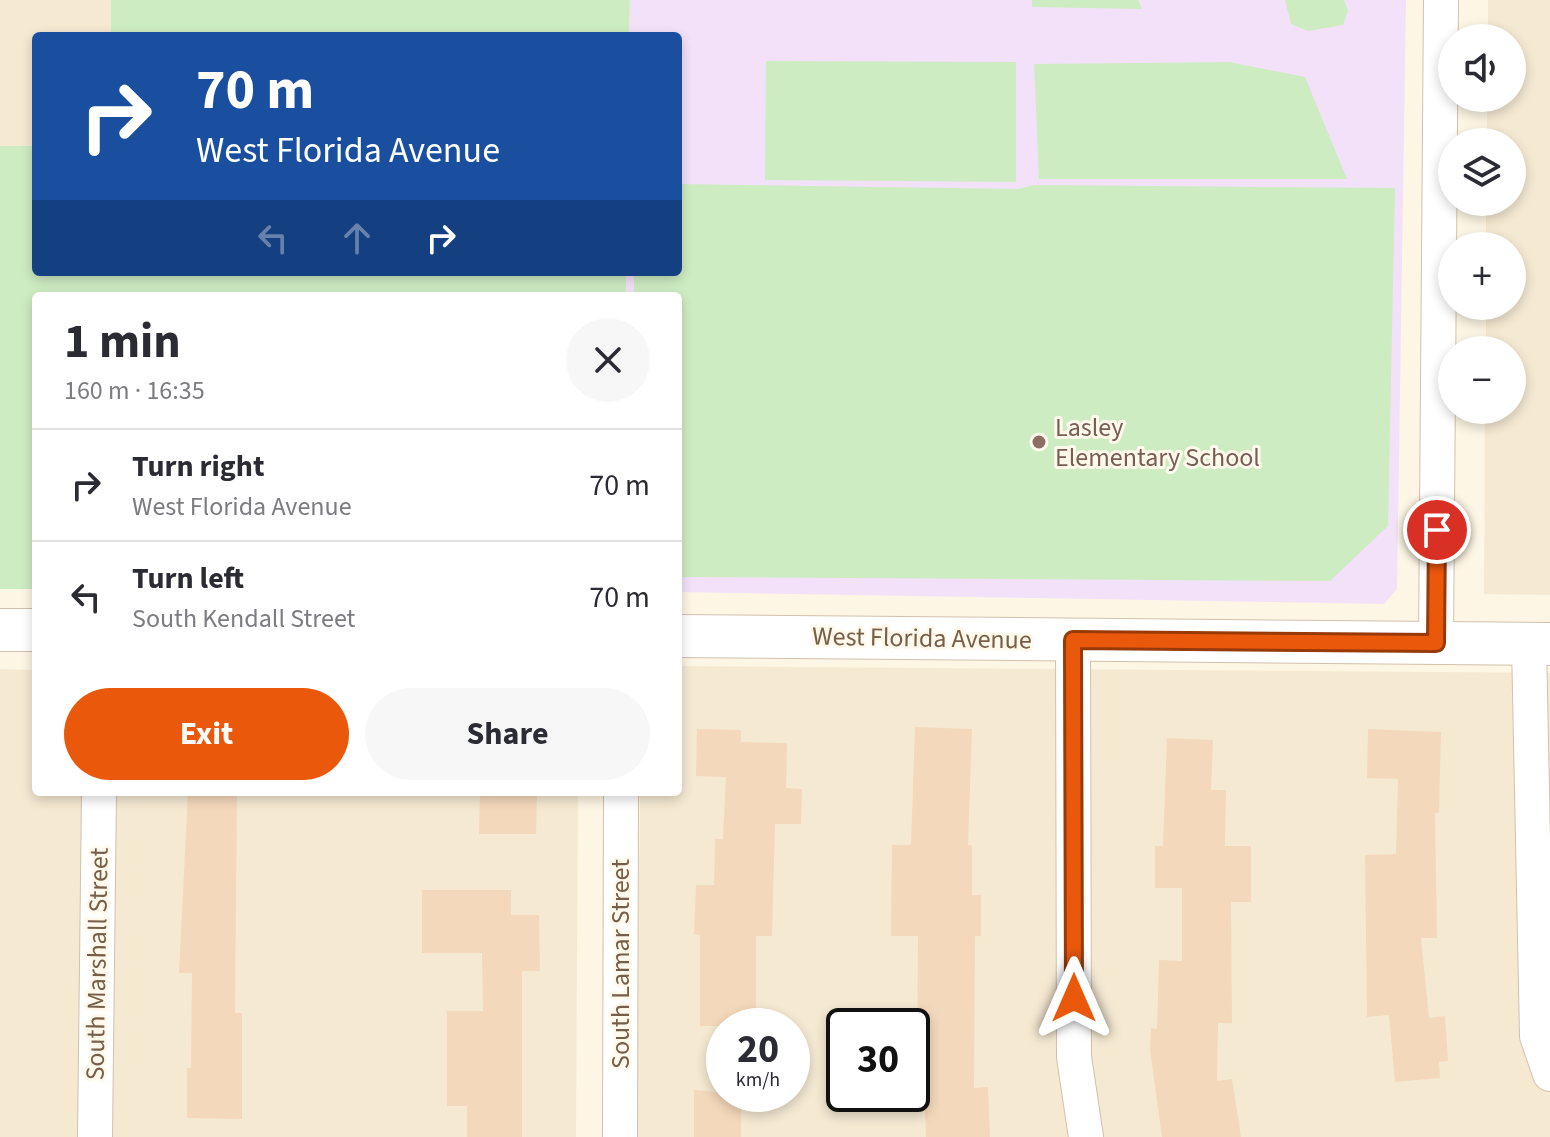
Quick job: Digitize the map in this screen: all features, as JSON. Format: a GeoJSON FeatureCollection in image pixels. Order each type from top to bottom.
{"type":"FeatureCollection","features":[{"type":"Feature","properties":{"kind":"street"},"geometry":{"type":"LineString","coordinates":[[1436,643],[1441,0]]}},
{"type":"Feature","properties":{"kind":"street"},"geometry":{"type":"LineString","coordinates":[[0,630],[32,630]]}},
{"type":"Feature","properties":{"kind":"street","name":"West Florida Avenue"},"geometry":{"type":"LineString","coordinates":[[682,636],[1539,644]]}},
{"type":"Feature","properties":{"kind":"street"},"geometry":{"type":"LineString","coordinates":[[1073,640],[1074,1057],[1086,1137]]}},
{"type":"Feature","properties":{"kind":"street"},"geometry":{"type":"LineString","coordinates":[[1539,644],[1537,1036],[1550,1074]]}},
{"type":"Feature","properties":{"kind":"street","name":"South Marshall Street"},"geometry":{"type":"LineString","coordinates":[[95,1137],[99,796]]}},
{"type":"Feature","properties":{"kind":"street","name":"South Lamar Street"},"geometry":{"type":"LineString","coordinates":[[620,1137],[621,796]]}},
{"type":"Feature","properties":{"kind":"shaded area"},"geometry":{"type":"Polygon","coordinates":[[[0,0],[111,0],[111,32],[32,32],[32,146],[0,146],[0,0]]]}},
{"type":"Feature","properties":{"kind":"shaded area","name":"Lasley Elementary School"},"geometry":{"type":"Polygon","coordinates":[[[630,0],[1406,0],[1397,589],[1384,604],[682,592],[682,292],[626,292],[626,276],[682,276],[682,32],[629,32],[630,0]]]}},
{"type":"Feature","properties":{"kind":"shaded area"},"geometry":{"type":"Polygon","coordinates":[[[1488,0],[1550,0],[1550,595],[1484,594],[1485,424],[1526,424],[1526,336],[1486,336],[1486,320],[1526,320],[1526,232],[1486,232],[1486,216],[1526,216],[1526,128],[1487,128],[1487,112],[1526,112],[1526,24],[1488,24],[1488,0]]]}},
{"type":"Feature","properties":{"kind":"shaded area"},"geometry":{"type":"Polygon","coordinates":[[[682,666],[1550,673],[1550,1137],[636,1137],[640,796],[682,796],[682,666]]]}},
{"type":"Feature","properties":{"kind":"shaded area"},"geometry":{"type":"Polygon","coordinates":[[[0,669],[32,670],[32,796],[578,796],[576,1137],[0,1137],[0,669]]]}},
{"type":"Feature","properties":{"kind":"green space"},"geometry":{"type":"Polygon","coordinates":[[[111,0],[630,0],[629,32],[111,32],[111,0]]]}},
{"type":"Feature","properties":{"kind":"green space"},"geometry":{"type":"Polygon","coordinates":[[[1032,0],[1138,0],[1142,9],[1032,7],[1032,0]]]}},
{"type":"Feature","properties":{"kind":"green space"},"geometry":{"type":"Polygon","coordinates":[[[1285,0],[1344,0],[1348,11],[1343,25],[1308,31],[1291,24],[1285,0]]]}},
{"type":"Feature","properties":{"kind":"green space"},"geometry":{"type":"Polygon","coordinates":[[[766,61],[1016,62],[1016,182],[765,180],[766,61]]]}},
{"type":"Feature","properties":{"kind":"green space"},"geometry":{"type":"Polygon","coordinates":[[[1229,62],[1305,77],[1347,179],[1039,179],[1034,64],[1229,62]]]}},
{"type":"Feature","properties":{"kind":"green space"},"geometry":{"type":"Polygon","coordinates":[[[0,146],[32,146],[32,276],[626,276],[626,292],[32,292],[32,589],[0,589],[0,146]]]}},
{"type":"Feature","properties":{"kind":"green space","name":"Lasley Elementary School"},"geometry":{"type":"Polygon","coordinates":[[[682,184],[1018,189],[1034,185],[1395,188],[1388,526],[1330,581],[682,577],[682,292],[634,292],[634,276],[682,276],[682,184]]]}},
{"type":"Feature","properties":{"kind":"building"},"geometry":{"type":"Polygon","coordinates":[[[915,727],[972,729],[968,845],[972,846],[972,895],[981,895],[981,936],[975,936],[974,1088],[988,1087],[990,1137],[926,1137],[925,1112],[930,1112],[930,1008],[918,1008],[918,936],[891,936],[892,845],[911,845],[915,727]]]}},
{"type":"Feature","properties":{"kind":"building"},"geometry":{"type":"Polygon","coordinates":[[[697,729],[741,730],[741,742],[787,743],[786,788],[802,789],[801,824],[775,824],[772,936],[756,936],[756,1008],[706,1008],[706,1026],[700,1026],[700,935],[694,934],[696,885],[714,885],[715,839],[723,839],[726,777],[696,776],[697,729]]]}},
{"type":"Feature","properties":{"kind":"building"},"geometry":{"type":"Polygon","coordinates":[[[1368,729],[1441,732],[1439,813],[1435,813],[1437,938],[1421,938],[1429,1018],[1445,1016],[1448,1061],[1439,1062],[1440,1078],[1395,1082],[1389,1015],[1367,1017],[1365,855],[1396,854],[1398,779],[1367,778],[1368,729]]]}},
{"type":"Feature","properties":{"kind":"building"},"geometry":{"type":"Polygon","coordinates":[[[1167,738],[1213,740],[1211,790],[1226,790],[1225,846],[1251,846],[1251,902],[1231,902],[1232,1023],[1218,1023],[1217,1081],[1232,1079],[1241,1137],[1162,1137],[1150,1050],[1151,1028],[1157,1029],[1159,960],[1182,961],[1182,888],[1155,888],[1155,846],[1163,846],[1167,738]]]}},
{"type":"Feature","properties":{"kind":"building"},"geometry":{"type":"Polygon","coordinates":[[[188,796],[237,796],[235,1013],[242,1013],[242,1119],[187,1118],[192,973],[179,973],[188,796]]]}},
{"type":"Feature","properties":{"kind":"building"},"geometry":{"type":"Polygon","coordinates":[[[480,796],[537,796],[536,834],[479,834],[480,796]]]}},
{"type":"Feature","properties":{"kind":"building"},"geometry":{"type":"Polygon","coordinates":[[[422,890],[511,890],[511,915],[539,915],[540,971],[522,971],[522,1137],[467,1137],[467,1106],[447,1106],[447,1011],[483,1011],[482,953],[422,953],[422,890]]]}},
{"type":"Feature","properties":{"kind":"building"},"geometry":{"type":"Polygon","coordinates":[[[694,1090],[706,1091],[706,1112],[741,1112],[741,1137],[694,1137],[694,1090]]]}},
{"type":"Feature","properties":{"kind":"place","name":"Lasley Elementary School"},"geometry":{"type":"Point","coordinates":[1039,442]}},
{"type":"Feature","properties":{"kind":"route"},"geometry":{"type":"LineString","coordinates":[[1074,998],[1073,640],[1436,643],[1437,530]]}}]}
